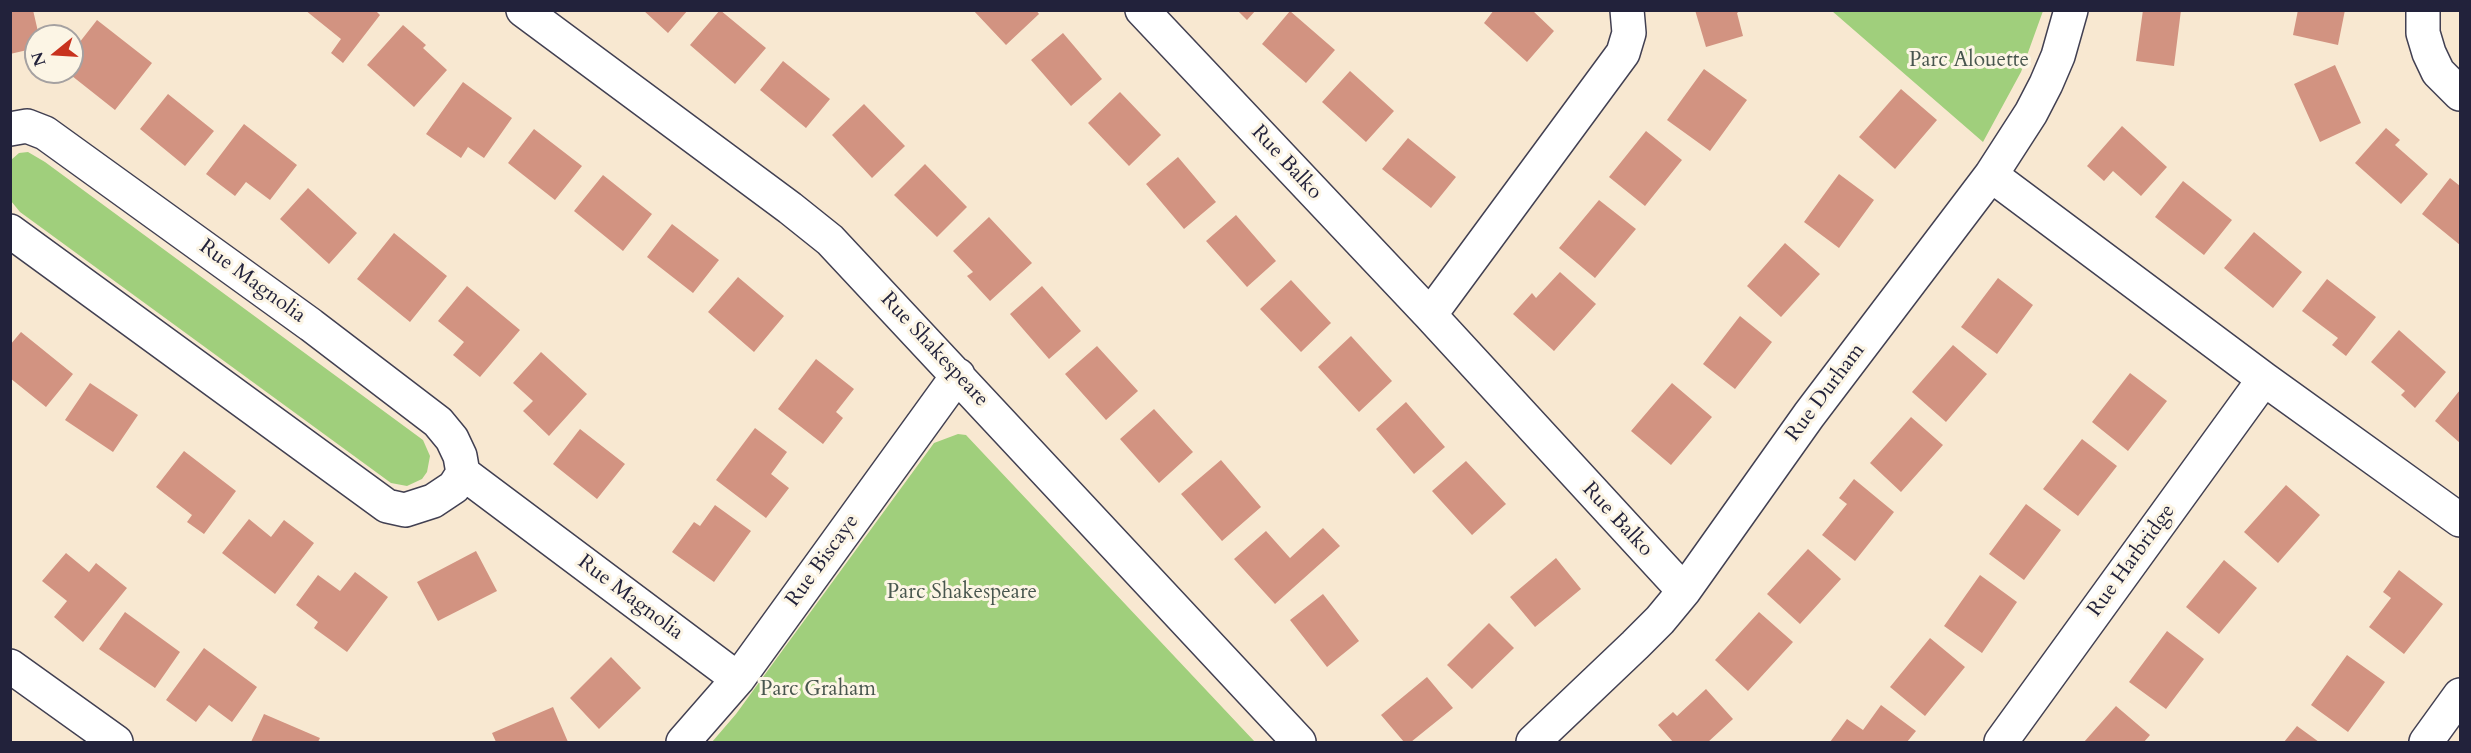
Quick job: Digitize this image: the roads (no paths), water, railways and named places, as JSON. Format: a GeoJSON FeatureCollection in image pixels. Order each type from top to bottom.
{"type":"FeatureCollection","features":[{"type":"Feature","properties":{"kind":"street","name":"Rue Shakespeare"},"geometry":{"type":"LineString","coordinates":[[523,10],[830,240],[1299,742]]}},
{"type":"Feature","properties":{"kind":"street","name":"Rue Balko"},"geometry":{"type":"LineString","coordinates":[[1142,10],[1430,315],[1684,591]]}},
{"type":"Feature","properties":{"kind":"street"},"geometry":{"type":"LineString","coordinates":[[1430,315],[1623,53],[1629,33],[1627,10]]}},
{"type":"Feature","properties":{"kind":"street","name":"Rue Durham"},"geometry":{"type":"LineString","coordinates":[[1533,742],[1648,633],[1684,591],[1809,415],[1991,175],[2031,113],[2046,84],[2058,56],[2071,10]]}},
{"type":"Feature","properties":{"kind":"street"},"geometry":{"type":"LineString","coordinates":[[2423,10],[2423,33],[2429,53],[2438,72],[2460,94]]}},
{"type":"Feature","properties":{"kind":"street","name":"Rue Magnolia"},"geometry":{"type":"LineString","coordinates":[[10,129],[27,126],[45,133],[311,325],[438,422],[452,439],[460,456],[463,473],[738,679]]}},
{"type":"Feature","properties":{"kind":"street"},"geometry":{"type":"LineString","coordinates":[[1991,175],[2264,379],[2460,520]]}},
{"type":"Feature","properties":{"kind":"street"},"geometry":{"type":"LineString","coordinates":[[10,231],[387,506],[405,510],[433,501],[454,487],[463,473]]}},
{"type":"Feature","properties":{"kind":"street","name":"Rue Biscaye"},"geometry":{"type":"LineString","coordinates":[[683,742],[738,679],[958,375]]}},
{"type":"Feature","properties":{"kind":"street","name":"Rue Harbridge"},"geometry":{"type":"LineString","coordinates":[[2001,742],[2264,379]]}},
{"type":"Feature","properties":{"kind":"street"},"geometry":{"type":"LineString","coordinates":[[10,666],[116,742]]}},
{"type":"Feature","properties":{"kind":"street"},"geometry":{"type":"LineString","coordinates":[[2426,742],[2460,695]]}},
{"type":"Feature","properties":{"kind":"park label","name":"Parc Alouette"},"geometry":{"type":"Point","coordinates":[1969,61]}},
{"type":"Feature","properties":{"kind":"park label","name":"Parc Shakespeare"},"geometry":{"type":"Point","coordinates":[962,593]}},
{"type":"Feature","properties":{"kind":"park label","name":"Parc Graham"},"geometry":{"type":"Point","coordinates":[818,690]}}]}
